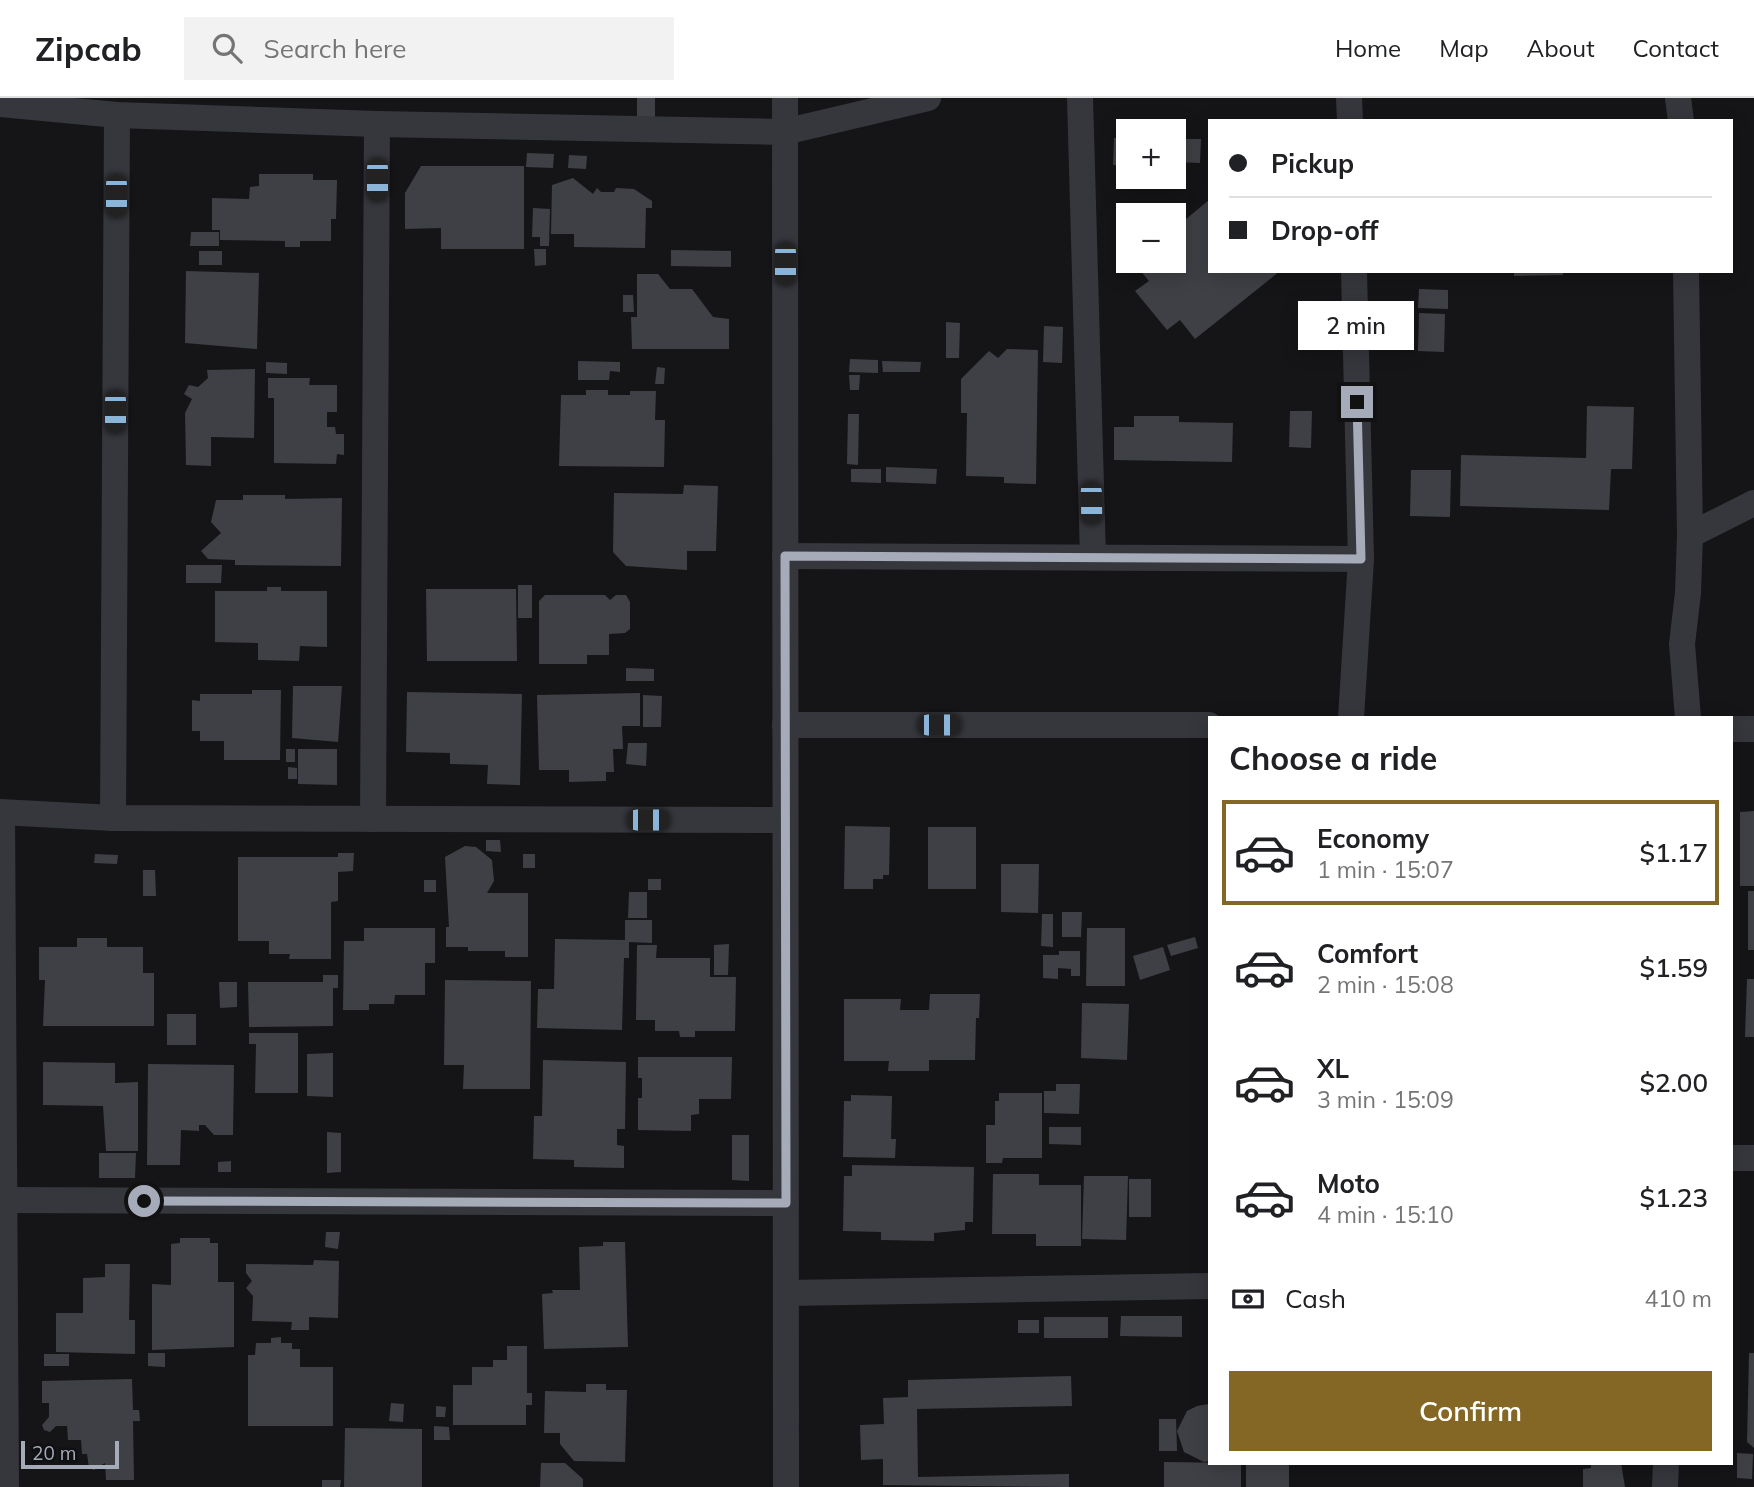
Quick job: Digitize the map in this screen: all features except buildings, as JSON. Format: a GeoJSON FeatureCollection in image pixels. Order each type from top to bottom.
{"type":"FeatureCollection","features":[{"type":"Feature","properties":{"kind":"street"},"geometry":{"type":"LineString","coordinates":[[785,98],[786,1487]]}},
{"type":"Feature","properties":{"kind":"street"},"geometry":{"type":"LineString","coordinates":[[0,104],[117,115],[377,124],[784,132],[928,98]]}},
{"type":"Feature","properties":{"kind":"street"},"geometry":{"type":"LineString","coordinates":[[1080,98],[1093,557]]}},
{"type":"Feature","properties":{"kind":"street"},"geometry":{"type":"LineString","coordinates":[[1349,98],[1350,119]]}},
{"type":"Feature","properties":{"kind":"street"},"geometry":{"type":"LineString","coordinates":[[1678,98],[1681,119]]}},
{"type":"Feature","properties":{"kind":"street"},"geometry":{"type":"LineString","coordinates":[[113,818],[117,115]]}},
{"type":"Feature","properties":{"kind":"street"},"geometry":{"type":"LineString","coordinates":[[373,819],[377,124]]}},
{"type":"Feature","properties":{"kind":"street"},"geometry":{"type":"LineString","coordinates":[[1351,716],[1361,559],[1354,273]]}},
{"type":"Feature","properties":{"kind":"street"},"geometry":{"type":"LineString","coordinates":[[1686,273],[1690,535],[1688,593],[1682,644],[1688,716]]}},
{"type":"Feature","properties":{"kind":"street"},"geometry":{"type":"LineString","coordinates":[[1690,535],[1754,503]]}},
{"type":"Feature","properties":{"kind":"street"},"geometry":{"type":"LineString","coordinates":[[785,556],[1361,559]]}},
{"type":"Feature","properties":{"kind":"street"},"geometry":{"type":"LineString","coordinates":[[785,725],[1208,725]]}},
{"type":"Feature","properties":{"kind":"street"},"geometry":{"type":"LineString","coordinates":[[1733,729],[1754,729]]}},
{"type":"Feature","properties":{"kind":"street"},"geometry":{"type":"LineString","coordinates":[[6,1487],[1,813],[113,818],[785,820]]}},
{"type":"Feature","properties":{"kind":"street"},"geometry":{"type":"LineString","coordinates":[[1733,1158],[1754,1158]]}},
{"type":"Feature","properties":{"kind":"street"},"geometry":{"type":"LineString","coordinates":[[2,1201],[786,1203]]}},
{"type":"Feature","properties":{"kind":"street"},"geometry":{"type":"LineString","coordinates":[[786,1293],[1208,1286]]}},
{"type":"Feature","properties":{"kind":"street"},"geometry":{"type":"LineString","coordinates":[[1665,1487],[1666,1465]]}},
{"type":"Feature","properties":{"kind":"route"},"geometry":{"type":"LineString","coordinates":[[144,1201],[786,1203],[785,556],[1361,559],[1357,402]]}}]}
